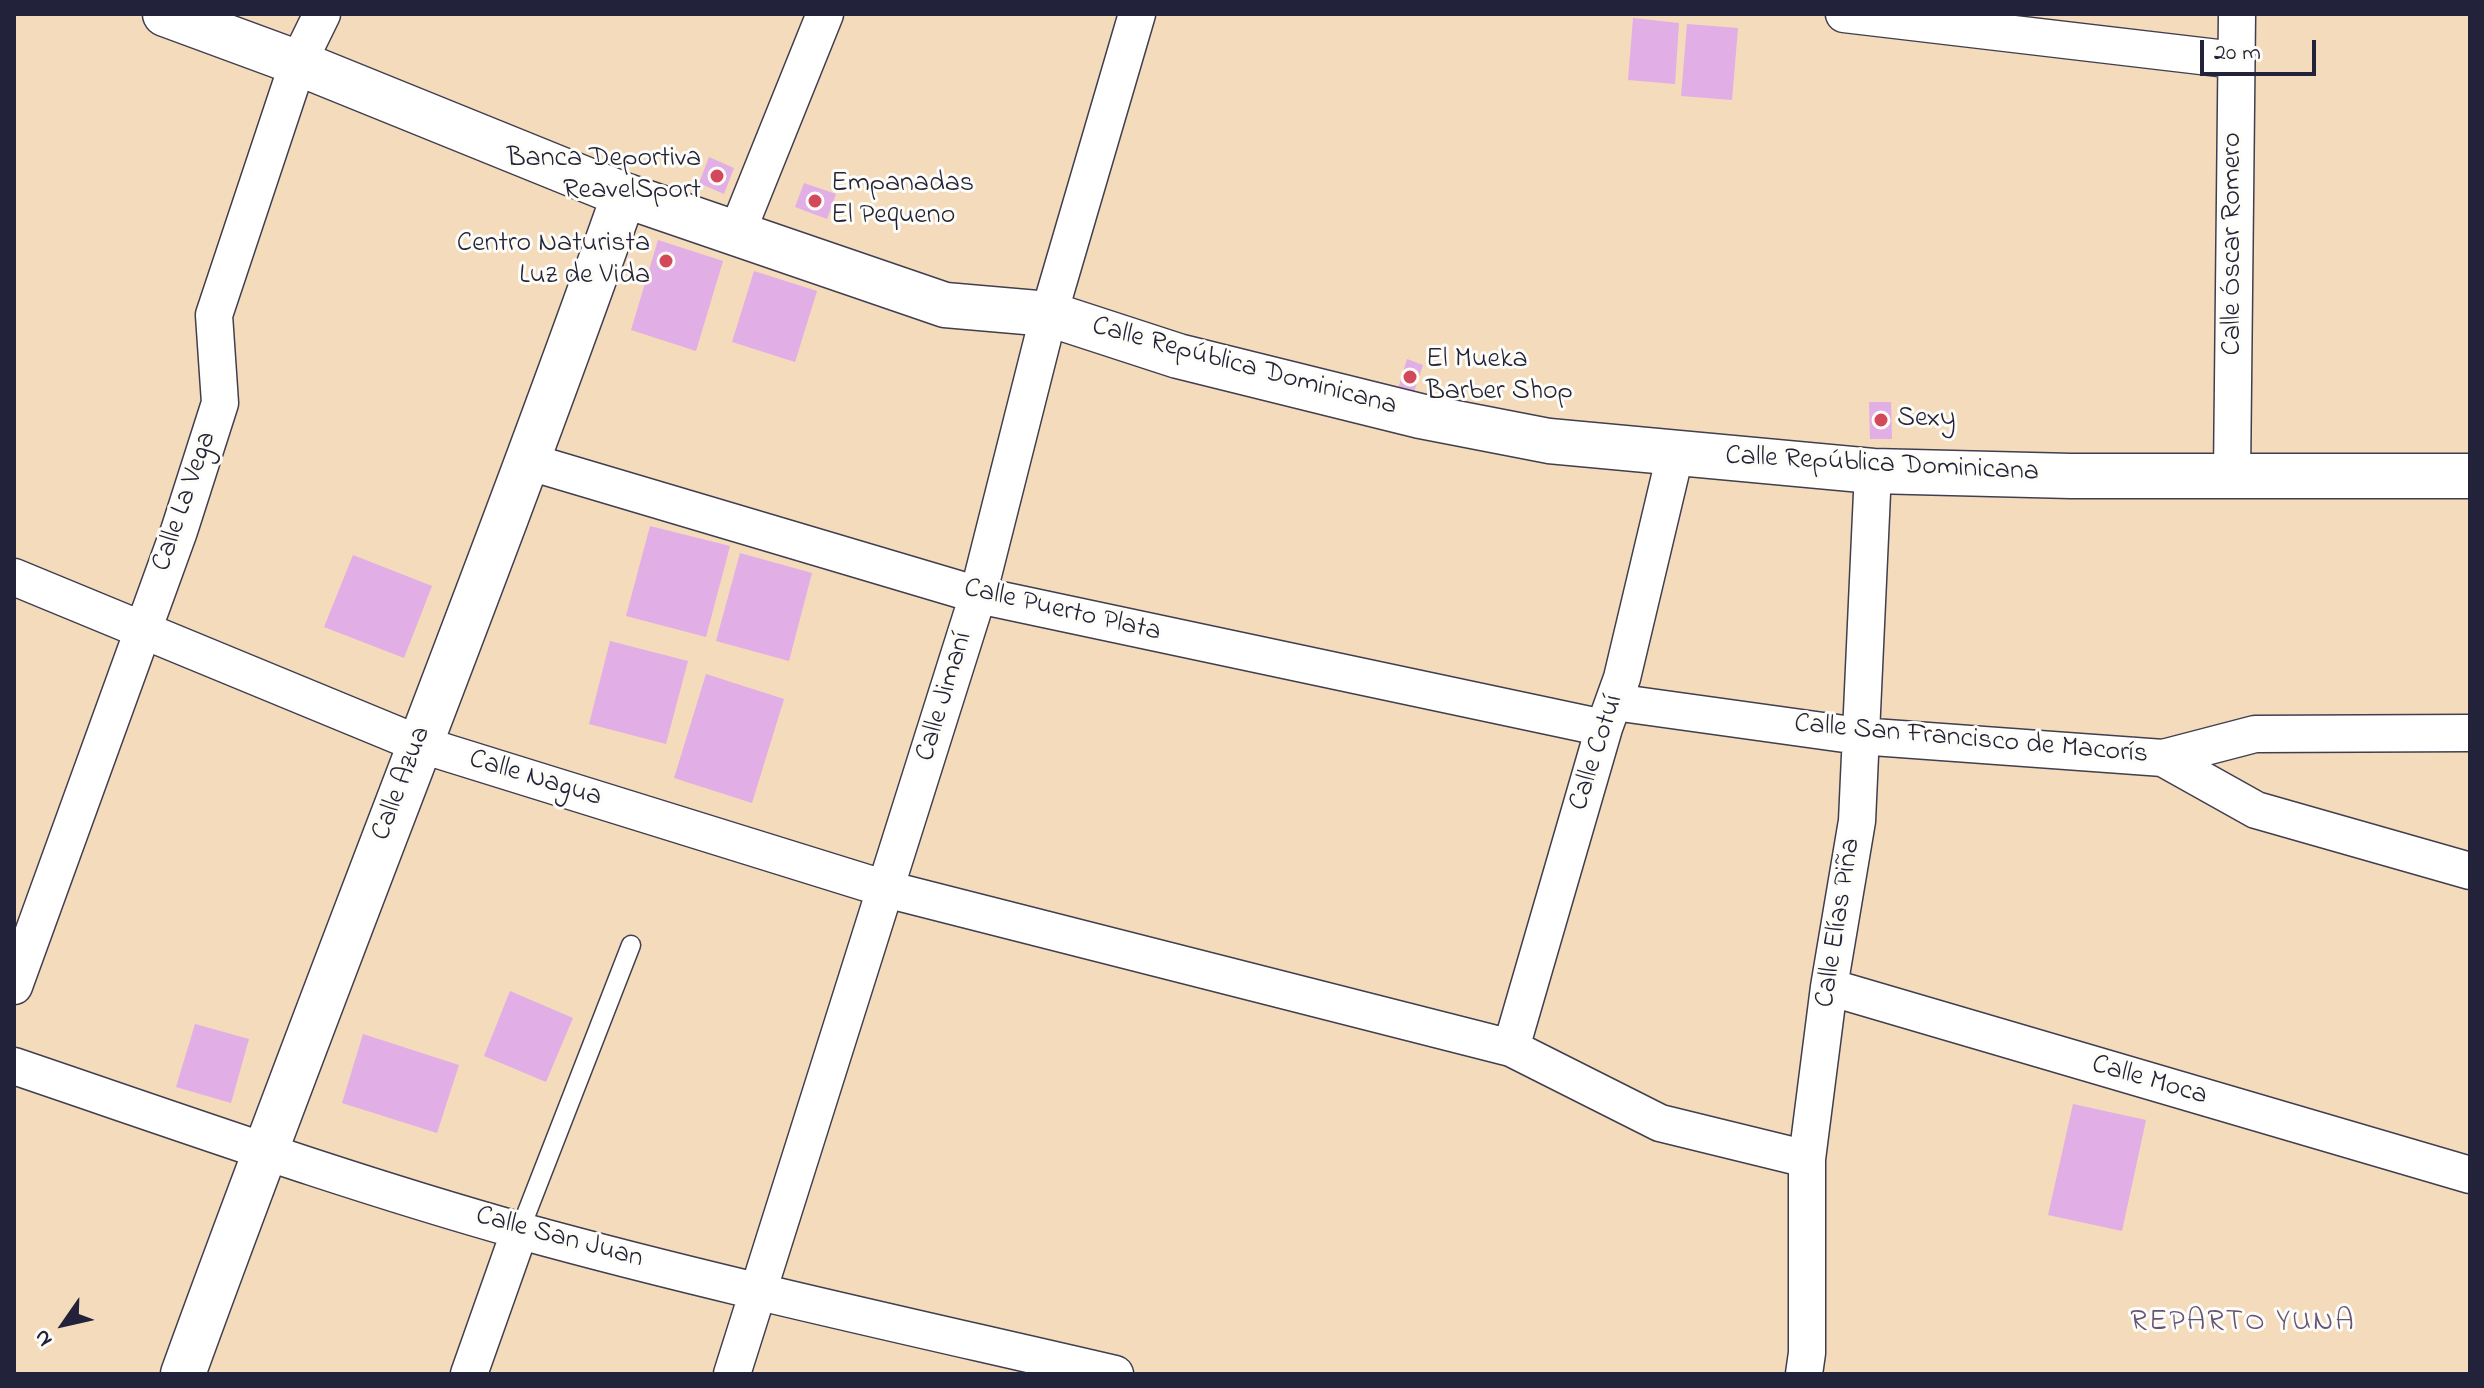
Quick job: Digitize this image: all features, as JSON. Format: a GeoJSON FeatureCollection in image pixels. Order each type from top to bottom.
{"type":"FeatureCollection","features":[{"type":"Feature","properties":{"kind":"street","name":"Calle República Dominicana"},"geometry":{"type":"LineString","coordinates":[[165,14],[298,63],[624,195],[945,305],[1049,314],[1178,356],[1420,416],[1549,441],[1873,471],[2470,476]]}},
{"type":"Feature","properties":{"kind":"street","name":"Calle La Vega"},"geometry":{"type":"LineString","coordinates":[[14,986],[179,531],[220,403],[214,315],[298,63],[322,14]]}},
{"type":"Feature","properties":{"kind":"street"},"geometry":{"type":"LineString","coordinates":[[736,235],[825,14]]}},
{"type":"Feature","properties":{"kind":"street","name":"Calle Jimaní"},"geometry":{"type":"LineString","coordinates":[[732,1374],[978,595],[1049,314],[1137,14]]}},
{"type":"Feature","properties":{"kind":"street","name":"Calle Óscar Romero"},"geometry":{"type":"LineString","coordinates":[[2232,475],[2237,14]]}},
{"type":"Feature","properties":{"kind":"street"},"geometry":{"type":"LineString","coordinates":[[1854,15],[2235,60]]}},
{"type":"Feature","properties":{"kind":"street","name":"Calle Azua"},"geometry":{"type":"LineString","coordinates":[[183,1374],[264,1151],[530,462],[624,195]]}},
{"type":"Feature","properties":{"kind":"street","name":"Calle Cotuí"},"geometry":{"type":"LineString","coordinates":[[1511,1048],[1609,715],[1675,455]]}},
{"type":"Feature","properties":{"kind":"street","name":"Calle Puerto Plata"},"geometry":{"type":"LineString","coordinates":[[530,462],[978,595],[1609,715]]}},
{"type":"Feature","properties":{"kind":"street","name":"Calle Elías Piña"},"geometry":{"type":"LineString","coordinates":[[1804,1374],[1807,1353],[1807,1159],[1829,987],[1857,821],[1873,471]]}},
{"type":"Feature","properties":{"kind":"street","name":"Calle Nagua"},"geometry":{"type":"LineString","coordinates":[[14,577],[419,744],[886,889],[1511,1048],[1660,1123],[1807,1159]]}},
{"type":"Feature","properties":{"kind":"street","name":"Calle San Francisco de Macorís"},"geometry":{"type":"LineString","coordinates":[[1609,715],[2163,758],[2255,734],[2470,733]]}},
{"type":"Feature","properties":{"kind":"street"},"geometry":{"type":"LineString","coordinates":[[2163,758],[2256,810],[2470,871]]}},
{"type":"Feature","properties":{"kind":"street","name":"Calle Moca"},"geometry":{"type":"LineString","coordinates":[[1829,987],[2470,1175]]}},
{"type":"Feature","properties":{"kind":"street","name":"Calle San Juan"},"geometry":{"type":"LineString","coordinates":[[14,1066],[264,1151],[520,1230],[758,1292],[1115,1374]]}},
{"type":"Feature","properties":{"kind":"street"},"geometry":{"type":"LineString","coordinates":[[469,1374],[520,1230]]}},
{"type":"Feature","properties":{"kind":"lane"},"geometry":{"type":"LineString","coordinates":[[520,1230],[631,945]]}},
{"type":"Feature","properties":{"kind":"building"},"geometry":{"type":"Polygon","coordinates":[[[1633,18],[1679,23],[1675,84],[1628,80],[1633,18]]]}},
{"type":"Feature","properties":{"kind":"building"},"geometry":{"type":"Polygon","coordinates":[[[1687,24],[1738,28],[1732,100],[1681,96],[1687,24]]]}},
{"type":"Feature","properties":{"kind":"building","name":"Banca Deportiva ReavelSport"},"geometry":{"type":"Polygon","coordinates":[[[709,157],[734,168],[724,194],[699,183],[709,157]]]}},
{"type":"Feature","properties":{"kind":"building","name":"Empanadas El Pequeno"},"geometry":{"type":"Polygon","coordinates":[[[804,183],[836,194],[827,219],[795,207],[804,183]]]}},
{"type":"Feature","properties":{"kind":"building"},"geometry":{"type":"Polygon","coordinates":[[[658,240],[723,261],[696,351],[631,330],[658,240]]]}},
{"type":"Feature","properties":{"kind":"building"},"geometry":{"type":"Polygon","coordinates":[[[754,271],[817,291],[795,362],[732,342],[754,271]]]}},
{"type":"Feature","properties":{"kind":"building","name":"El Mueka Barber Shop"},"geometry":{"type":"Polygon","coordinates":[[[1407,359],[1423,365],[1413,395],[1398,389],[1407,359]]]}},
{"type":"Feature","properties":{"kind":"building","name":"Sexy"},"geometry":{"type":"Polygon","coordinates":[[[1869,402],[1891,402],[1892,439],[1870,439],[1869,402]]]}},
{"type":"Feature","properties":{"kind":"building"},"geometry":{"type":"Polygon","coordinates":[[[650,526],[730,546],[706,637],[626,616],[650,526]]]}},
{"type":"Feature","properties":{"kind":"building"},"geometry":{"type":"Polygon","coordinates":[[[740,553],[812,573],[789,661],[716,641],[740,553]]]}},
{"type":"Feature","properties":{"kind":"building"},"geometry":{"type":"Polygon","coordinates":[[[353,555],[432,586],[404,658],[324,627],[353,555]]]}},
{"type":"Feature","properties":{"kind":"building"},"geometry":{"type":"Polygon","coordinates":[[[610,641],[688,661],[666,744],[589,724],[610,641]]]}},
{"type":"Feature","properties":{"kind":"building"},"geometry":{"type":"Polygon","coordinates":[[[706,674],[784,699],[752,803],[674,778],[706,674]]]}},
{"type":"Feature","properties":{"kind":"building"},"geometry":{"type":"Polygon","coordinates":[[[510,991],[573,1018],[546,1082],[484,1056],[510,991]]]}},
{"type":"Feature","properties":{"kind":"building"},"geometry":{"type":"Polygon","coordinates":[[[195,1024],[249,1039],[231,1103],[176,1087],[195,1024]]]}},
{"type":"Feature","properties":{"kind":"building"},"geometry":{"type":"Polygon","coordinates":[[[363,1034],[459,1065],[437,1133],[342,1103],[363,1034]]]}},
{"type":"Feature","properties":{"kind":"building"},"geometry":{"type":"Polygon","coordinates":[[[2073,1104],[2146,1120],[2122,1231],[2048,1215],[2073,1104]]]}},
{"type":"Feature","properties":{"kind":"place","name":"Banca Deportiva ReavelSport"},"geometry":{"type":"Point","coordinates":[717,176]}},
{"type":"Feature","properties":{"kind":"place","name":"Empanadas El Pequeno"},"geometry":{"type":"Point","coordinates":[815,201]}},
{"type":"Feature","properties":{"kind":"place","name":"Centro Naturista Luz de Vida"},"geometry":{"type":"Point","coordinates":[666,261]}},
{"type":"Feature","properties":{"kind":"place","name":"El Mueka Barber Shop"},"geometry":{"type":"Point","coordinates":[1410,377]}},
{"type":"Feature","properties":{"kind":"place","name":"Sexy"},"geometry":{"type":"Point","coordinates":[1881,420]}},
{"type":"Feature","properties":{"kind":"district","name":"REPARTO YUNA"},"geometry":{"type":"Point","coordinates":[2243,1324]}}]}
